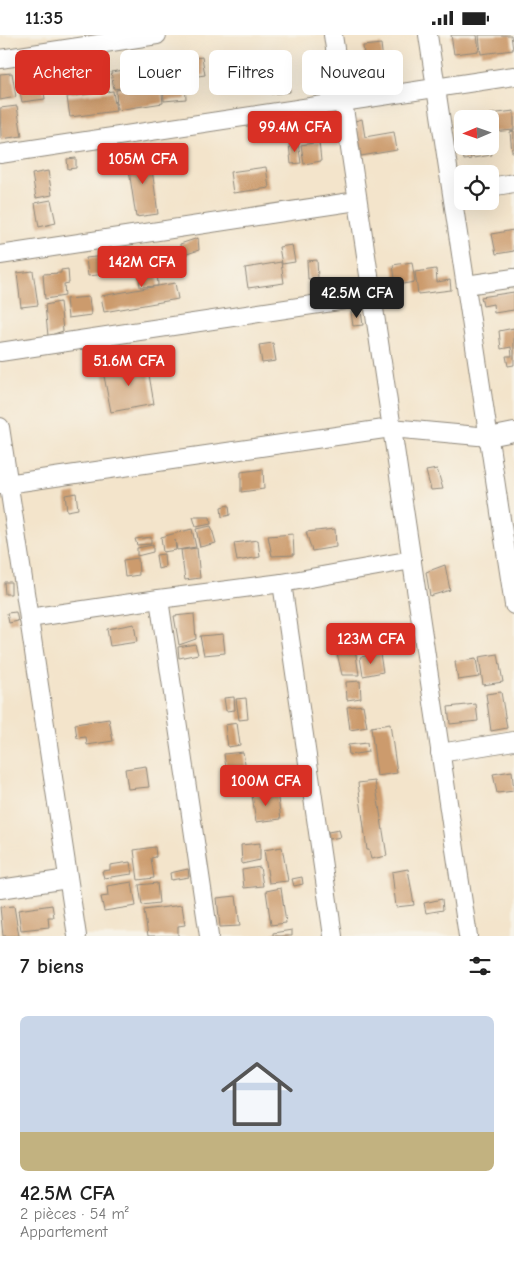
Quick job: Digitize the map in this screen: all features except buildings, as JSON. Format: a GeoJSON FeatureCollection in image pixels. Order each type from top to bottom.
{"type":"FeatureCollection","features":[{"type":"Feature","properties":{"kind":"street"},"geometry":{"type":"LineString","coordinates":[[0,59],[157,35]]}},
{"type":"Feature","properties":{"kind":"street"},"geometry":{"type":"LineString","coordinates":[[333,35],[468,936]]}},
{"type":"Feature","properties":{"kind":"street"},"geometry":{"type":"LineString","coordinates":[[428,35],[436,88],[454,177]]}},
{"type":"Feature","properties":{"kind":"street"},"geometry":{"type":"LineString","coordinates":[[0,154],[514,76]]}},
{"type":"Feature","properties":{"kind":"street"},"geometry":{"type":"LineString","coordinates":[[499,186],[514,183]]}},
{"type":"Feature","properties":{"kind":"street"},"geometry":{"type":"LineString","coordinates":[[0,255],[358,201]]}},
{"type":"Feature","properties":{"kind":"street"},"geometry":{"type":"LineString","coordinates":[[459,210],[466,285],[489,437],[510,549],[514,605]]}},
{"type":"Feature","properties":{"kind":"street"},"geometry":{"type":"LineString","coordinates":[[466,285],[514,278]]}},
{"type":"Feature","properties":{"kind":"street"},"geometry":{"type":"LineString","coordinates":[[0,352],[372,295]]}},
{"type":"Feature","properties":{"kind":"street"},"geometry":{"type":"LineString","coordinates":[[0,427],[4,484],[29,618],[77,936]]}},
{"type":"Feature","properties":{"kind":"street"},"geometry":{"type":"LineString","coordinates":[[4,484],[391,428],[489,437],[514,432]]}},
{"type":"Feature","properties":{"kind":"street"},"geometry":{"type":"LineString","coordinates":[[29,618],[282,583],[412,560]]}},
{"type":"Feature","properties":{"kind":"street"},"geometry":{"type":"LineString","coordinates":[[282,583],[332,936]]}},
{"type":"Feature","properties":{"kind":"street"},"geometry":{"type":"LineString","coordinates":[[159,599],[209,936]]}},
{"type":"Feature","properties":{"kind":"street"},"geometry":{"type":"LineString","coordinates":[[440,753],[514,741]]}},
{"type":"Feature","properties":{"kind":"street"},"geometry":{"type":"LineString","coordinates":[[0,889],[68,879]]}}]}
